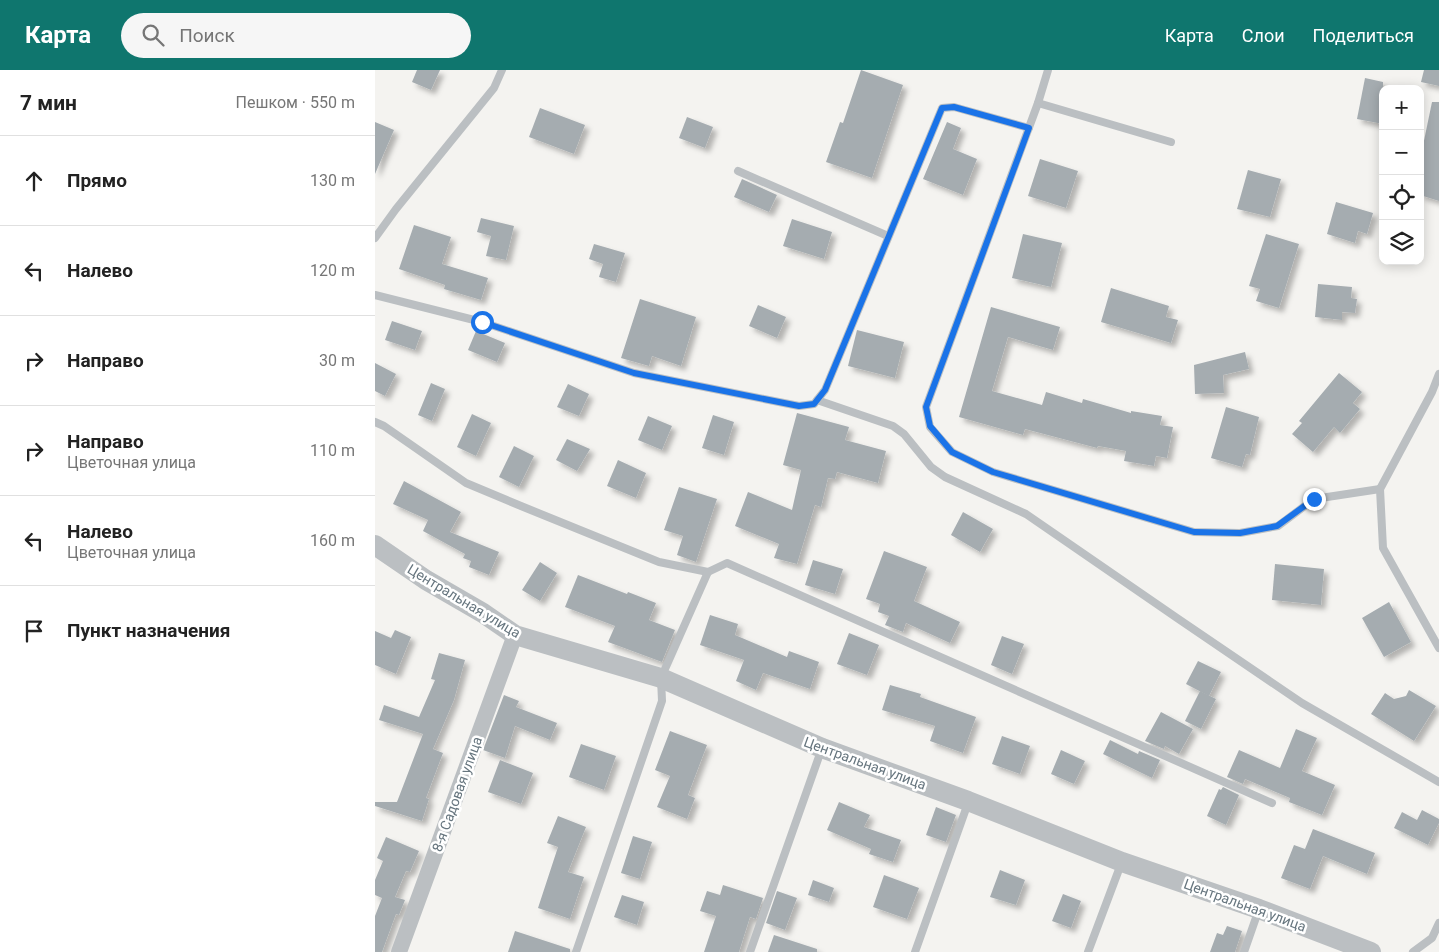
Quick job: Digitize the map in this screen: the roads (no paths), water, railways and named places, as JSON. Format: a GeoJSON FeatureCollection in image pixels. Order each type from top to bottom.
{"type":"FeatureCollection","features":[{"type":"Feature","properties":{"kind":"street","name":"Центральная улица"},"geometry":{"type":"LineString","coordinates":[[375,545],[426,580],[483,613],[515,636],[661,678],[823,748],[968,801],[1122,862],[1371,952]]}},
{"type":"Feature","properties":{"kind":"street","name":"8-я Садовая улица"},"geometry":{"type":"LineString","coordinates":[[399,952],[515,636]]}},
{"type":"Feature","properties":{"kind":"lane"},"geometry":{"type":"LineString","coordinates":[[375,238],[396,209],[494,88],[502,70]]}},
{"type":"Feature","properties":{"kind":"lane"},"geometry":{"type":"LineString","coordinates":[[1048,70],[1029,128],[926,407],[930,426],[952,452],[993,472],[1194,532],[1240,533],[1277,526],[1314,499],[1380,489]]}},
{"type":"Feature","properties":{"kind":"lane"},"geometry":{"type":"LineString","coordinates":[[1038,103],[1171,142]]}},
{"type":"Feature","properties":{"kind":"lane"},"geometry":{"type":"LineString","coordinates":[[375,295],[482,322],[634,373],[799,406],[814,404],[825,390],[942,108],[954,107],[1029,128]]}},
{"type":"Feature","properties":{"kind":"lane"},"geometry":{"type":"LineString","coordinates":[[738,170],[888,236]]}},
{"type":"Feature","properties":{"kind":"lane"},"geometry":{"type":"LineString","coordinates":[[1439,374],[1432,392],[1380,489],[1383,548],[1439,648]]}},
{"type":"Feature","properties":{"kind":"lane"},"geometry":{"type":"LineString","coordinates":[[817,400],[893,426],[904,434],[931,467],[945,477],[1026,514],[1302,703],[1439,782]]}},
{"type":"Feature","properties":{"kind":"lane"},"geometry":{"type":"LineString","coordinates":[[375,422],[384,426],[466,483],[659,562],[708,572],[727,563],[1272,803]]}},
{"type":"Feature","properties":{"kind":"lane"},"geometry":{"type":"LineString","coordinates":[[576,952],[662,701],[661,678],[708,572]]}},
{"type":"Feature","properties":{"kind":"lane"},"geometry":{"type":"LineString","coordinates":[[750,952],[823,748]]}},
{"type":"Feature","properties":{"kind":"lane"},"geometry":{"type":"LineString","coordinates":[[915,952],[968,801]]}},
{"type":"Feature","properties":{"kind":"lane"},"geometry":{"type":"LineString","coordinates":[[1088,952],[1122,862]]}},
{"type":"Feature","properties":{"kind":"lane"},"geometry":{"type":"LineString","coordinates":[[1244,952],[1259,910]]}},
{"type":"Feature","properties":{"kind":"lane"},"geometry":{"type":"LineString","coordinates":[[1413,952],[1432,938],[1439,923]]}}]}
